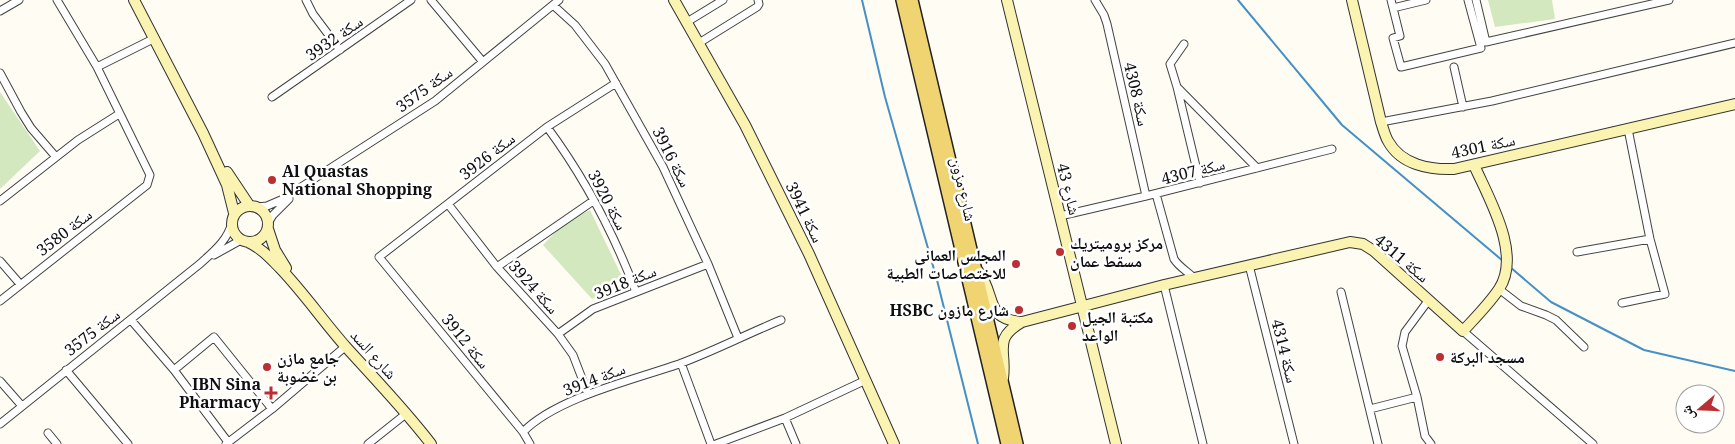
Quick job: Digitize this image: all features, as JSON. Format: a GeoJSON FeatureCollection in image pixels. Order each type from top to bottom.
{"type":"FeatureCollection","features":[{"type":"Feature","properties":{"kind":"main road","name":"شارع مزون"},"geometry":{"type":"LineString","coordinates":[[902,0],[1008,444]]}},
{"type":"Feature","properties":{"kind":"main road","name":"شارع مزون"},"geometry":{"type":"LineString","coordinates":[[912,0],[1017,444]]}},
{"type":"Feature","properties":{"kind":"street"},"geometry":{"type":"LineString","coordinates":[[0,11],[19,0]]}},
{"type":"Feature","properties":{"kind":"street"},"geometry":{"type":"LineString","coordinates":[[0,201],[78,140],[119,114],[97,67],[57,0]]}},
{"type":"Feature","properties":{"kind":"street"},"geometry":{"type":"LineString","coordinates":[[134,0],[203,133],[227,185],[234,232],[245,241],[253,242],[262,238],[268,226],[265,213],[253,206],[234,184],[203,133]]}},
{"type":"Feature","properties":{"kind":"street"},"geometry":{"type":"LineString","coordinates":[[306,0],[313,14],[340,50]]}},
{"type":"Feature","properties":{"kind":"street","name":"سكة 3932"},"geometry":{"type":"LineString","coordinates":[[272,98],[411,0]]}},
{"type":"Feature","properties":{"kind":"street"},"geometry":{"type":"LineString","coordinates":[[432,0],[483,62]]}},
{"type":"Feature","properties":{"kind":"street","name":"سكة 3941"},"geometry":{"type":"LineString","coordinates":[[674,0],[745,126],[793,222],[894,444]]}},
{"type":"Feature","properties":{"kind":"street"},"geometry":{"type":"LineString","coordinates":[[687,22],[722,0]]}},
{"type":"Feature","properties":{"kind":"street"},"geometry":{"type":"LineString","coordinates":[[699,43],[757,7],[759,4],[758,0]]}},
{"type":"Feature","properties":{"kind":"street","name":"شارع 43"},"geometry":{"type":"LineString","coordinates":[[1007,0],[1116,444]]}},
{"type":"Feature","properties":{"kind":"street","name":"سكة 4308"},"geometry":{"type":"LineString","coordinates":[[1095,0],[1107,24],[1146,196]]}},
{"type":"Feature","properties":{"kind":"street","name":"سكة 4301"},"geometry":{"type":"LineString","coordinates":[[1352,0],[1381,122],[1388,142],[1398,153],[1411,162],[1425,167],[1454,169],[1474,165],[1735,104]]}},
{"type":"Feature","properties":{"kind":"street"},"geometry":{"type":"LineString","coordinates":[[1391,0],[1400,36],[1393,38],[1401,67],[1481,48],[1468,0]]}},
{"type":"Feature","properties":{"kind":"street"},"geometry":{"type":"LineString","coordinates":[[1393,8],[1424,0]]}},
{"type":"Feature","properties":{"kind":"street"},"geometry":{"type":"LineString","coordinates":[[1476,0],[1486,42],[1669,0]]}},
{"type":"Feature","properties":{"kind":"street","name":"سكة 3575"},"geometry":{"type":"LineString","coordinates":[[253,206],[267,206],[298,190],[435,101],[556,2]]}},
{"type":"Feature","properties":{"kind":"street","name":"سكة 3916"},"geometry":{"type":"LineString","coordinates":[[556,2],[605,64],[663,167],[708,264],[738,338]]}},
{"type":"Feature","properties":{"kind":"street"},"geometry":{"type":"LineString","coordinates":[[97,67],[155,38]]}},
{"type":"Feature","properties":{"kind":"street"},"geometry":{"type":"LineString","coordinates":[[1381,122],[1463,107],[1735,43]]}},
{"type":"Feature","properties":{"kind":"street"},"geometry":{"type":"LineString","coordinates":[[1184,44],[1170,64],[1200,183]]}},
{"type":"Feature","properties":{"kind":"street"},"geometry":{"type":"LineString","coordinates":[[1454,67],[1463,107]]}},
{"type":"Feature","properties":{"kind":"street"},"geometry":{"type":"LineString","coordinates":[[0,73],[31,128],[56,157]]}},
{"type":"Feature","properties":{"kind":"street","name":"سكة 3926"},"geometry":{"type":"LineString","coordinates":[[379,257],[547,127],[616,83]]}},
{"type":"Feature","properties":{"kind":"street"},"geometry":{"type":"LineString","coordinates":[[1177,87],[1257,168]]}},
{"type":"Feature","properties":{"kind":"street","name":"سكة 3580"},"geometry":{"type":"LineString","coordinates":[[0,301],[147,185],[150,175],[119,114]]}},
{"type":"Feature","properties":{"kind":"street","name":"سكة 3920"},"geometry":{"type":"LineString","coordinates":[[547,127],[571,159],[622,254],[636,292]]}},
{"type":"Feature","properties":{"kind":"street"},"geometry":{"type":"LineString","coordinates":[[1622,303],[1664,294],[1650,239],[1628,129]]}},
{"type":"Feature","properties":{"kind":"street","name":"سكة 4307"},"geometry":{"type":"LineString","coordinates":[[1060,216],[1156,194],[1332,149]]}},
{"type":"Feature","properties":{"kind":"street"},"geometry":{"type":"LineString","coordinates":[[1464,331],[1499,289],[1506,274],[1507,264],[1501,228],[1474,165]]}},
{"type":"Feature","properties":{"kind":"street","name":"سكة 3575"},"geometry":{"type":"LineString","coordinates":[[268,226],[273,215],[298,190]]}},
{"type":"Feature","properties":{"kind":"street"},"geometry":{"type":"LineString","coordinates":[[1156,194],[1174,259],[1179,267],[1194,278]]}},
{"type":"Feature","properties":{"kind":"street"},"geometry":{"type":"LineString","coordinates":[[497,266],[593,201]]}},
{"type":"Feature","properties":{"kind":"street","name":"سكة 3924"},"geometry":{"type":"LineString","coordinates":[[448,204],[497,266],[558,334],[573,355],[588,394]]}},
{"type":"Feature","properties":{"kind":"street"},"geometry":{"type":"LineString","coordinates":[[233,218],[239,209],[253,206]]}},
{"type":"Feature","properties":{"kind":"street","name":"سكة 3575"},"geometry":{"type":"LineString","coordinates":[[0,424],[201,263],[222,243],[230,231],[233,218]]}},
{"type":"Feature","properties":{"kind":"street","name":"شارع السد"},"geometry":{"type":"LineString","coordinates":[[268,226],[275,250],[295,284]]}},
{"type":"Feature","properties":{"kind":"street"},"geometry":{"type":"LineString","coordinates":[[1576,252],[1650,239]]}},
{"type":"Feature","properties":{"kind":"street","name":"سكة 3575"},"geometry":{"type":"LineString","coordinates":[[201,263],[225,248],[245,241]]}},
{"type":"Feature","properties":{"kind":"street","name":"شارع السد"},"geometry":{"type":"LineString","coordinates":[[245,241],[262,251],[295,284],[346,346],[407,413],[432,444]]}},
{"type":"Feature","properties":{"kind":"street","name":"سكة 4311"},"geometry":{"type":"LineString","coordinates":[[1022,322],[1164,285],[1343,243],[1356,242],[1374,251],[1428,301],[1593,444]]}},
{"type":"Feature","properties":{"kind":"street","name":"سكة 3912"},"geometry":{"type":"LineString","coordinates":[[379,257],[523,432],[530,444]]}},
{"type":"Feature","properties":{"kind":"street"},"geometry":{"type":"LineString","coordinates":[[0,260],[20,284]]}},
{"type":"Feature","properties":{"kind":"street","name":"سكة 3918"},"geometry":{"type":"LineString","coordinates":[[558,334],[593,309],[708,264]]}},
{"type":"Feature","properties":{"kind":"street","name":"سكة 4314"},"geometry":{"type":"LineString","coordinates":[[1249,265],[1294,444]]}},
{"type":"Feature","properties":{"kind":"street"},"geometry":{"type":"LineString","coordinates":[[976,270],[984,280],[997,313],[1007,320],[1022,322]]}},
{"type":"Feature","properties":{"kind":"street"},"geometry":{"type":"LineString","coordinates":[[1164,285],[1203,444]]}},
{"type":"Feature","properties":{"kind":"street"},"geometry":{"type":"LineString","coordinates":[[1499,289],[1521,306],[1546,314],[1556,320],[1584,347]]}},
{"type":"Feature","properties":{"kind":"street"},"geometry":{"type":"LineString","coordinates":[[1341,292],[1378,444]]}},
{"type":"Feature","properties":{"kind":"street"},"geometry":{"type":"LineString","coordinates":[[1428,301],[1405,332],[1402,346],[1417,397],[1425,436],[1431,444]]}},
{"type":"Feature","properties":{"kind":"street"},"geometry":{"type":"LineString","coordinates":[[131,320],[174,370],[227,443],[272,409],[346,346]]}},
{"type":"Feature","properties":{"kind":"street","name":"سكة 3914"},"geometry":{"type":"LineString","coordinates":[[523,432],[542,416],[588,394],[681,363],[781,320]]}},
{"type":"Feature","properties":{"kind":"street"},"geometry":{"type":"LineString","coordinates":[[1003,381],[1003,340],[1010,330],[1022,322]]}},
{"type":"Feature","properties":{"kind":"street"},"geometry":{"type":"LineString","coordinates":[[174,370],[214,337],[272,409]]}},
{"type":"Feature","properties":{"kind":"street"},"geometry":{"type":"LineString","coordinates":[[681,363],[711,444]]}},
{"type":"Feature","properties":{"kind":"street"},"geometry":{"type":"LineString","coordinates":[[66,370],[128,444]]}},
{"type":"Feature","properties":{"kind":"street"},"geometry":{"type":"LineString","coordinates":[[0,380],[22,406]]}},
{"type":"Feature","properties":{"kind":"street"},"geometry":{"type":"LineString","coordinates":[[716,444],[785,418],[866,380]]}},
{"type":"Feature","properties":{"kind":"street"},"geometry":{"type":"LineString","coordinates":[[1370,409],[1417,397]]}},
{"type":"Feature","properties":{"kind":"street"},"geometry":{"type":"LineString","coordinates":[[368,444],[407,413]]}},
{"type":"Feature","properties":{"kind":"street"},"geometry":{"type":"LineString","coordinates":[[785,418],[796,444]]}},
{"type":"Feature","properties":{"kind":"street"},"geometry":{"type":"LineString","coordinates":[[48,434],[57,444]]}},
{"type":"Feature","properties":{"kind":"green space"},"geometry":{"type":"Polygon","coordinates":[[[1488,0],[1552,0],[1555,19],[1495,27],[1488,0]]]}},
{"type":"Feature","properties":{"kind":"green space"},"geometry":{"type":"Polygon","coordinates":[[[0,92],[40,151],[0,189],[0,92]]]}},
{"type":"Feature","properties":{"kind":"green space"},"geometry":{"type":"Polygon","coordinates":[[[590,210],[625,283],[592,299],[543,245],[564,223],[590,210]]]}},
{"type":"Feature","properties":{"kind":"waterway"},"geometry":{"type":"LineString","coordinates":[[862,0],[885,97],[937,280],[978,444]]}},
{"type":"Feature","properties":{"kind":"waterway"},"geometry":{"type":"LineString","coordinates":[[1238,0],[1342,125],[1503,261]]}},
{"type":"Feature","properties":{"kind":"waterway"},"geometry":{"type":"LineString","coordinates":[[1510,267],[1551,302],[1644,350],[1735,371]]}},
{"type":"Feature","properties":{"kind":"place","name":"Al Quastas National Shopping"},"geometry":{"type":"Point","coordinates":[272,180]}},
{"type":"Feature","properties":{"kind":"place","name":"مركز بروميتريك مسقط عمان"},"geometry":{"type":"Point","coordinates":[1060,252]}},
{"type":"Feature","properties":{"kind":"place","name":"المجلس العماني للاختصاصات الطبية"},"geometry":{"type":"Point","coordinates":[1016,264]}},
{"type":"Feature","properties":{"kind":"place","name":"HSBC شارع مازون"},"geometry":{"type":"Point","coordinates":[1019,310]}},
{"type":"Feature","properties":{"kind":"place","name":"مكتبة الجيل الواعد"},"geometry":{"type":"Point","coordinates":[1072,326]}},
{"type":"Feature","properties":{"kind":"place","name":"مسجد البركة"},"geometry":{"type":"Point","coordinates":[1440,357]}},
{"type":"Feature","properties":{"kind":"place","name":"جامع مازن بن غضوبة"},"geometry":{"type":"Point","coordinates":[267,367]}},
{"type":"Feature","properties":{"kind":"place","name":"IBN Sina Pharmacy"},"geometry":{"type":"Point","coordinates":[271,393]}}]}
